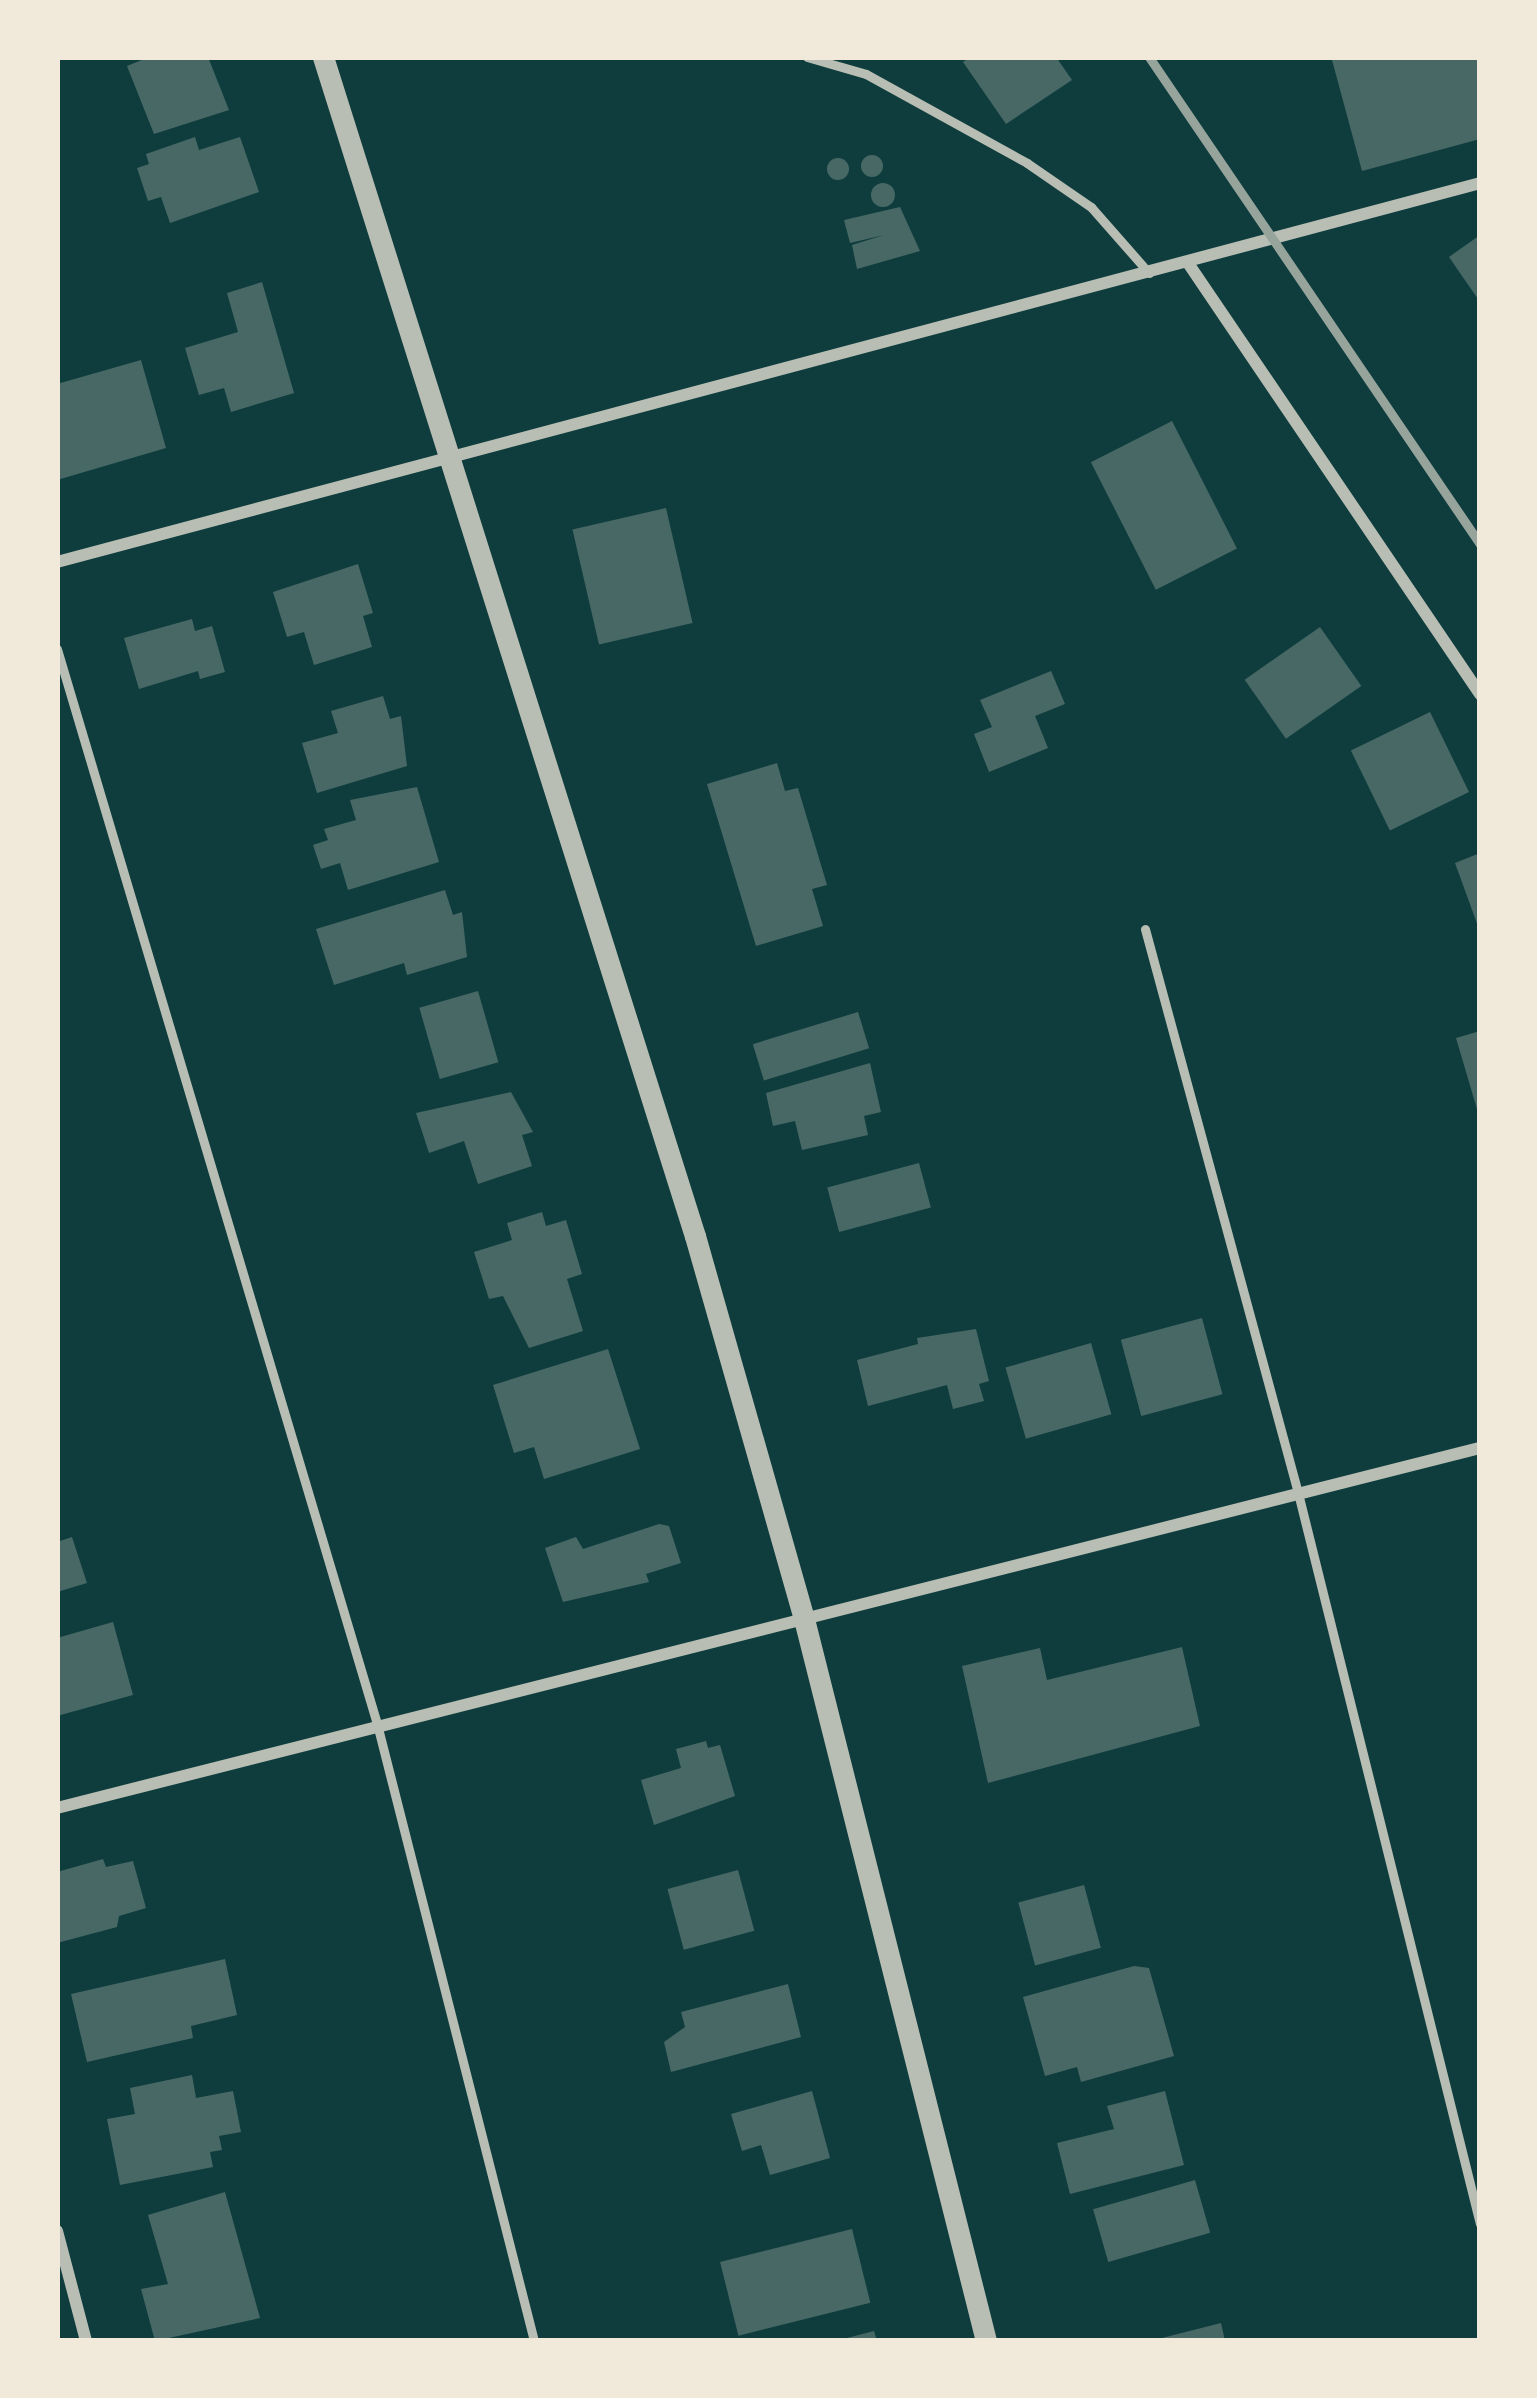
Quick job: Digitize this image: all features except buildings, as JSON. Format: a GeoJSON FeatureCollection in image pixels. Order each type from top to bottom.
{"type":"FeatureCollection","features":[{"type":"Feature","properties":{"kind":"street"},"geometry":{"type":"LineString","coordinates":[[323,57],[695,1236],[804,1619],[986,2341]]}},
{"type":"Feature","properties":{"kind":"street"},"geometry":{"type":"LineString","coordinates":[[57,562],[1480,183]]}},
{"type":"Feature","properties":{"kind":"street"},"geometry":{"type":"LineString","coordinates":[[1188,263],[1480,694]]}},
{"type":"Feature","properties":{"kind":"street"},"geometry":{"type":"LineString","coordinates":[[57,1808],[1480,1448]]}},
{"type":"Feature","properties":{"kind":"street"},"geometry":{"type":"LineString","coordinates":[[57,2231],[86,2341]]}},
{"type":"Feature","properties":{"kind":"lane"},"geometry":{"type":"LineString","coordinates":[[807,57],[866,74],[1028,164],[1091,207],[1149,273]]}},
{"type":"Feature","properties":{"kind":"lane"},"geometry":{"type":"LineString","coordinates":[[57,649],[377,1724],[534,2341]]}},
{"type":"Feature","properties":{"kind":"lane"},"geometry":{"type":"LineString","coordinates":[[1145,929],[1298,1493],[1480,2224]]}},
{"type":"Feature","properties":{"kind":"railway"},"geometry":{"type":"LineString","coordinates":[[1149,57],[1480,544]]}}]}
